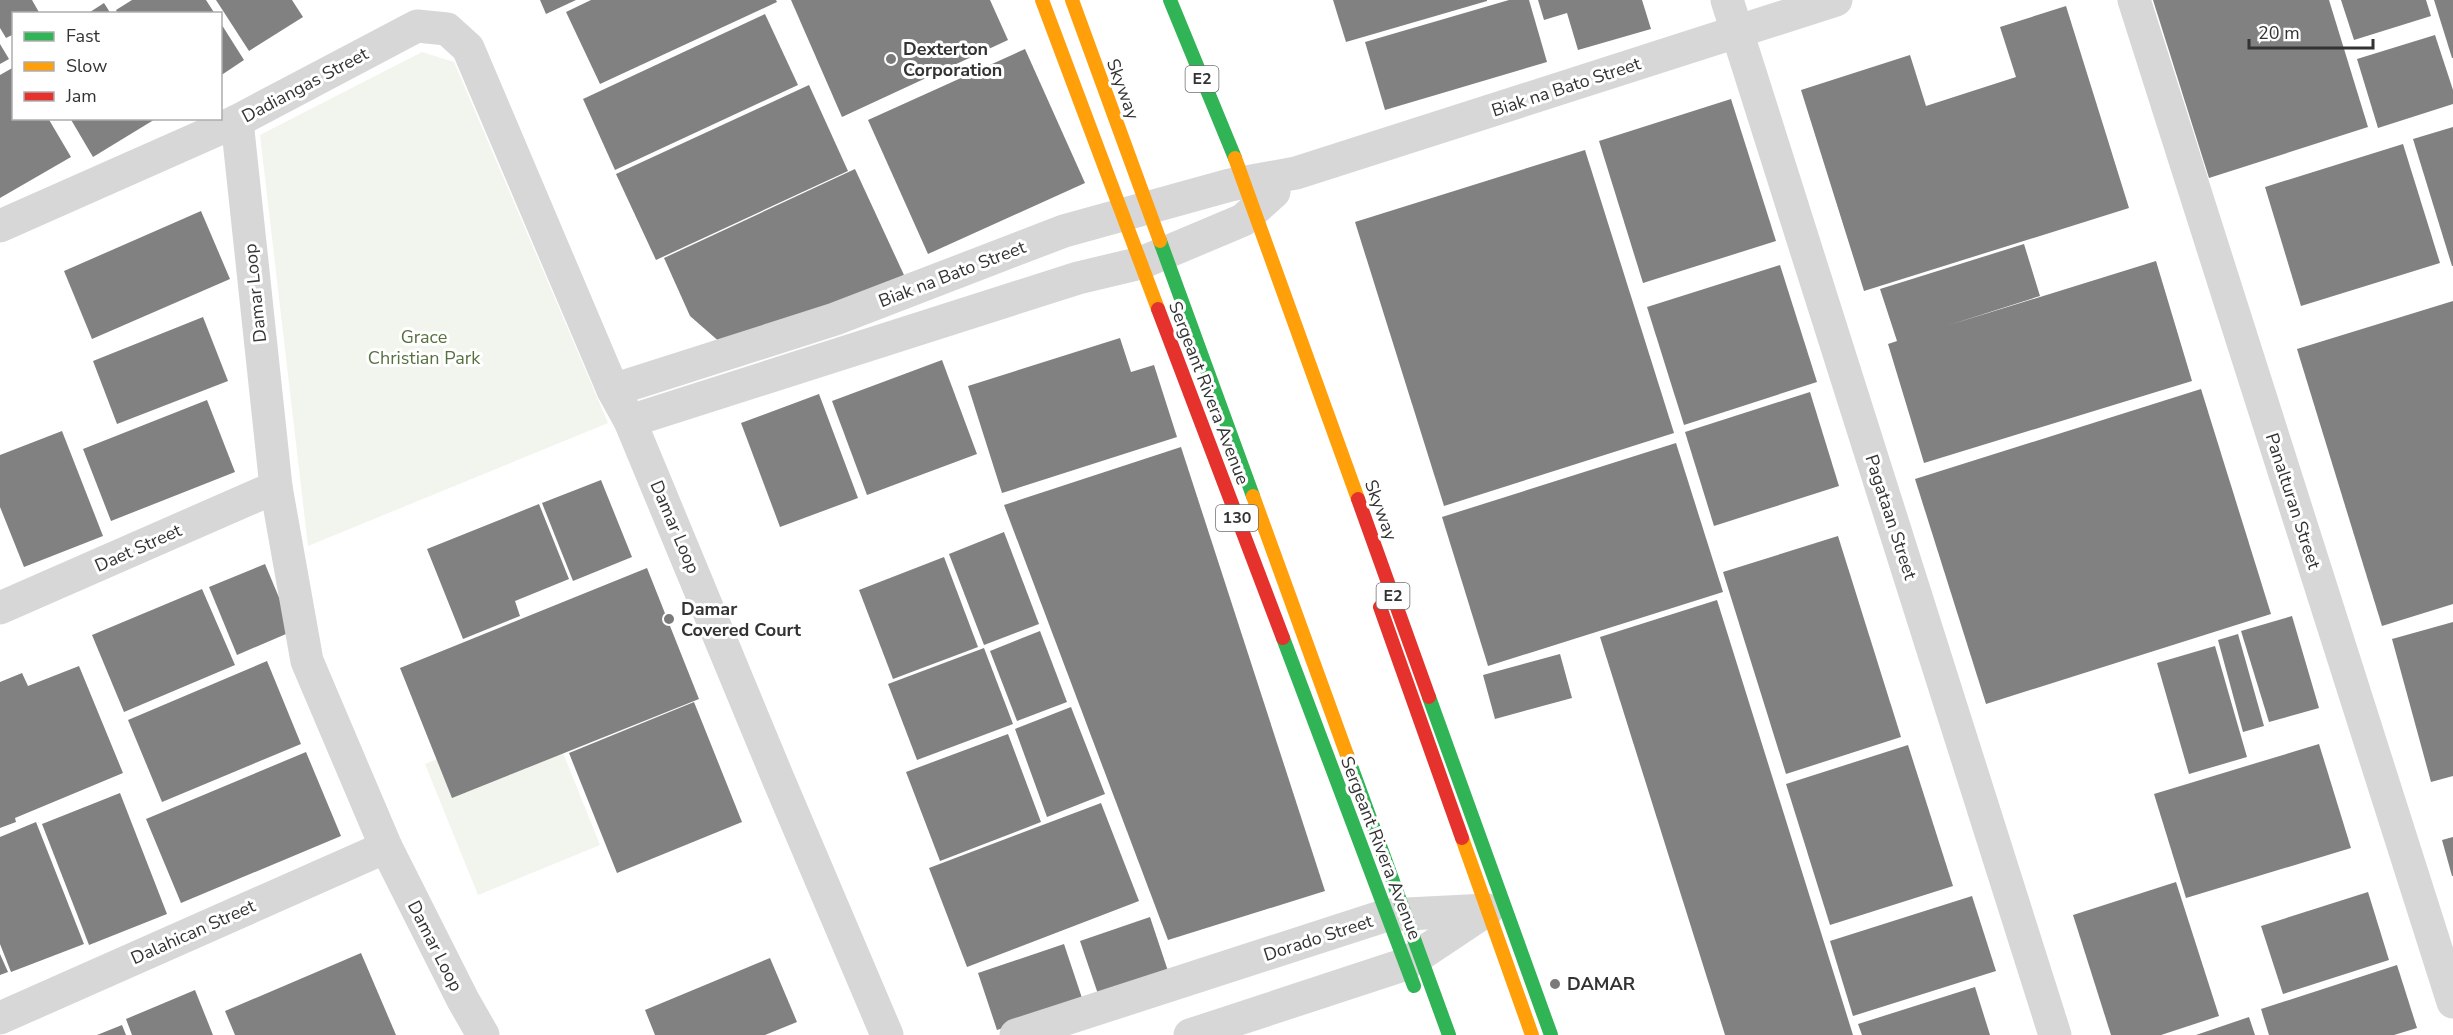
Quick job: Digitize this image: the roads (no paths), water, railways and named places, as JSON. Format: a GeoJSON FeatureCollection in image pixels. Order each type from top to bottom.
{"type":"FeatureCollection","features":[{"type":"Feature","properties":{"kind":"main road","name":"Sergeant Rivera Avenue"},"geometry":{"type":"LineString","coordinates":[[1042,0],[1417,994]]}},
{"type":"Feature","properties":{"kind":"main road","name":"Skyway"},"geometry":{"type":"LineString","coordinates":[[1072,0],[1449,1035]]}},
{"type":"Feature","properties":{"kind":"main road"},"geometry":{"type":"LineString","coordinates":[[1165,0],[1255,254]]}},
{"type":"Feature","properties":{"kind":"main road","name":"Skyway"},"geometry":{"type":"LineString","coordinates":[[1170,0],[1234,158],[1551,1035]]}},
{"type":"Feature","properties":{"kind":"main road"},"geometry":{"type":"LineString","coordinates":[[1375,593],[1532,1035]]}},
{"type":"Feature","properties":{"kind":"street","name":"Pagataan Street"},"geometry":{"type":"LineString","coordinates":[[1727,0],[2055,1035]]}},
{"type":"Feature","properties":{"kind":"street","name":"Biak na Bato Street"},"geometry":{"type":"LineString","coordinates":[[613,390],[835,320],[1064,231],[1230,185],[1296,173],[1836,0]]}},
{"type":"Feature","properties":{"kind":"street","name":"Panalturan Street"},"geometry":{"type":"LineString","coordinates":[[2134,0],[2453,1002]]}},
{"type":"Feature","properties":{"kind":"street","name":"Dadiangas Street"},"geometry":{"type":"LineString","coordinates":[[0,226],[237,121],[417,26],[447,28]]}},
{"type":"Feature","properties":{"kind":"street","name":"Damar Loop"},"geometry":{"type":"LineString","coordinates":[[447,28],[468,48],[613,390],[630,421],[887,1035]]}},
{"type":"Feature","properties":{"kind":"street","name":"Damar Loop"},"geometry":{"type":"LineString","coordinates":[[237,121],[276,487],[307,661],[386,847],[483,1035]]}},
{"type":"Feature","properties":{"kind":"street","name":"Biak na Bato Street"},"geometry":{"type":"LineString","coordinates":[[630,421],[1078,278],[1141,263],[1243,220],[1296,173]]}},
{"type":"Feature","properties":{"kind":"street","name":"Daet Street"},"geometry":{"type":"LineString","coordinates":[[0,608],[276,487]]}},
{"type":"Feature","properties":{"kind":"street","name":"Dalahican Street"},"geometry":{"type":"LineString","coordinates":[[0,1018],[386,847]]}},
{"type":"Feature","properties":{"kind":"street","name":"Dorado Street"},"geometry":{"type":"LineString","coordinates":[[1016,1035],[1387,915],[1487,910]]}},
{"type":"Feature","properties":{"kind":"street"},"geometry":{"type":"LineString","coordinates":[[1190,1035],[1406,964],[1487,910]]}},
{"type":"Feature","properties":{"kind":"place","name":"Dexterton Corporation"},"geometry":{"type":"Point","coordinates":[891,59]}},
{"type":"Feature","properties":{"kind":"place","name":"Damar Covered Court"},"geometry":{"type":"Point","coordinates":[669,619]}},
{"type":"Feature","properties":{"kind":"place","name":"DAMAR"},"geometry":{"type":"Point","coordinates":[1555,984]}},
{"type":"Feature","properties":{"kind":"park label","name":"Grace Christian Park"},"geometry":{"type":"Point","coordinates":[424,347]}}]}
